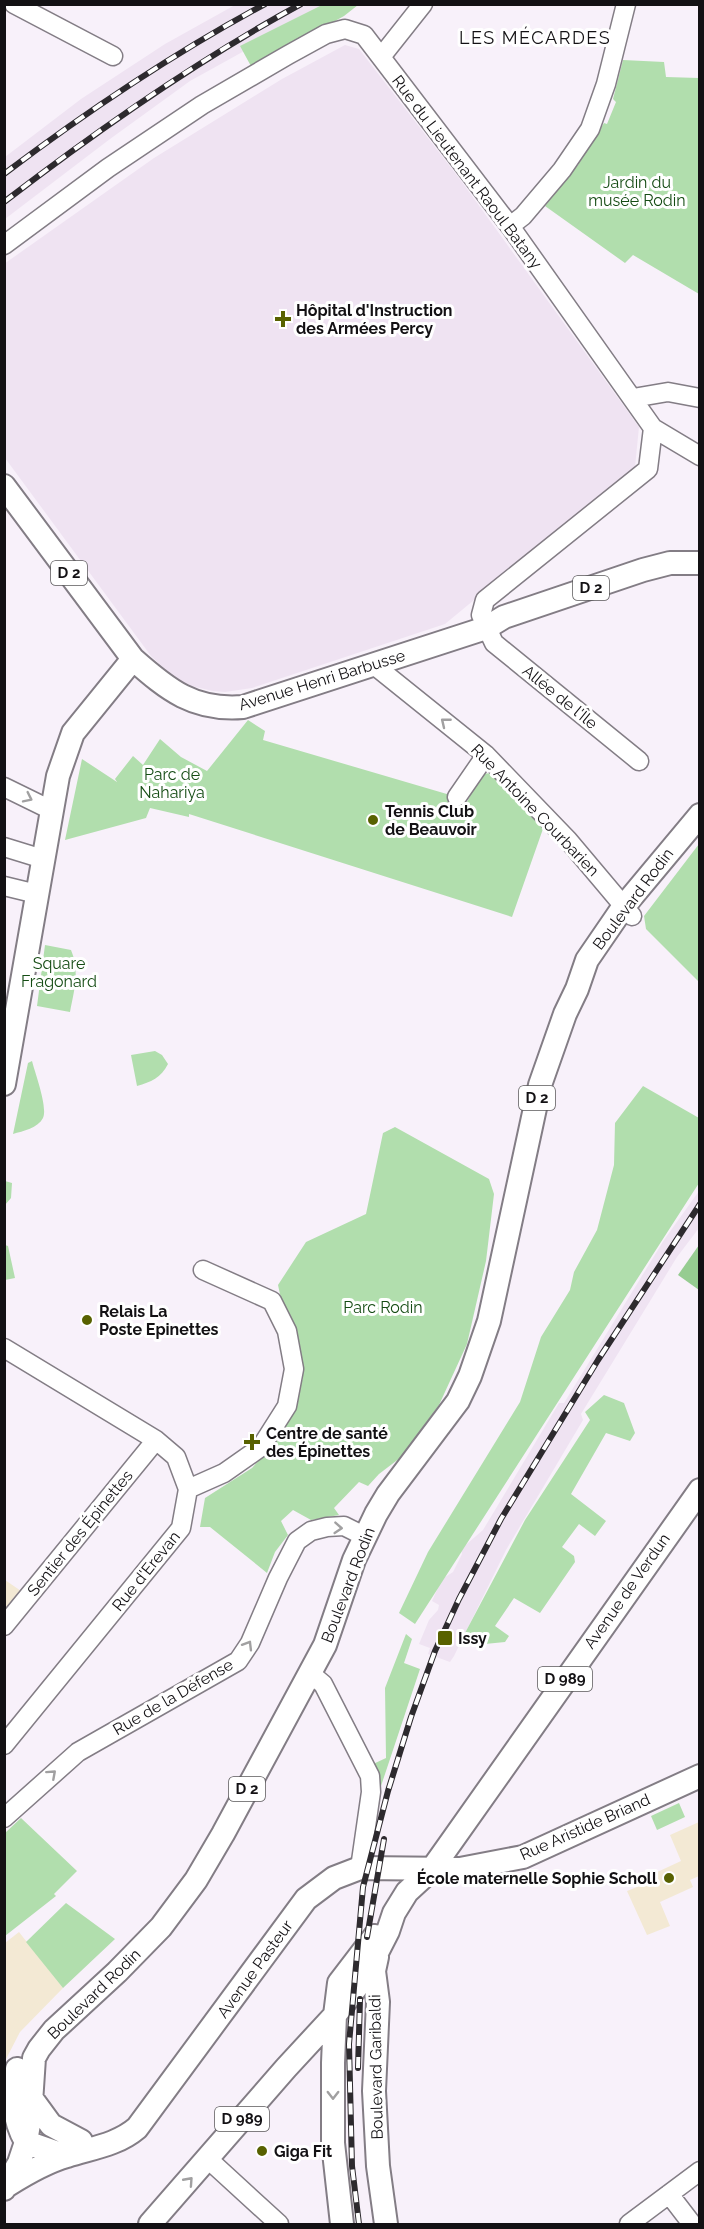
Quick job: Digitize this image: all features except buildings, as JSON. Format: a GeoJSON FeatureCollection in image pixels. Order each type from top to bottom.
{"type":"FeatureCollection","features":[{"type":"Feature","properties":{"kind":"main road","name":"Avenue Henri Barbusse"},"geometry":{"type":"LineString","coordinates":[[4,486],[133,659],[158,681],[179,694],[202,704],[222,708],[252,704],[374,665],[486,628],[504,617],[643,570],[670,563],[699,563]]}},
{"type":"Feature","properties":{"kind":"main road","name":"Avenue Henri Barbusse"},"geometry":{"type":"LineString","coordinates":[[486,628],[500,629],[536,614],[662,574],[699,572]]}},
{"type":"Feature","properties":{"kind":"main road"},"geometry":{"type":"LineString","coordinates":[[4,1084],[58,776],[73,733],[133,659]]}},
{"type":"Feature","properties":{"kind":"main road","name":"Boulevard Rodin"},"geometry":{"type":"LineString","coordinates":[[25,2064],[54,2030],[148,1940],[188,1893],[311,1674],[332,1629],[364,1536],[388,1494],[458,1401],[476,1361],[489,1321],[540,1085],[587,960],[628,911],[699,815]]}},
{"type":"Feature","properties":{"kind":"main road","name":"Boulevard Rodin"},"geometry":{"type":"LineString","coordinates":[[628,911],[657,885],[680,850],[699,827]]}},
{"type":"Feature","properties":{"kind":"main road","name":"Avenue de Verdun"},"geometry":{"type":"LineString","coordinates":[[432,1869],[697,1497]]}},
{"type":"Feature","properties":{"kind":"main road","name":"Rue Aristide Briand"},"geometry":{"type":"LineString","coordinates":[[432,1869],[460,1869],[523,1857],[699,1776]]}},
{"type":"Feature","properties":{"kind":"main road","name":"Avenue Pasteur"},"geometry":{"type":"LineString","coordinates":[[74,2148],[117,2141],[137,2128],[306,1899],[334,1878],[360,1868],[432,1869]]}},
{"type":"Feature","properties":{"kind":"main road"},"geometry":{"type":"LineString","coordinates":[[384,1915],[393,1892],[398,1869]]}},
{"type":"Feature","properties":{"kind":"main road","name":"D 989"},"geometry":{"type":"LineString","coordinates":[[335,2015],[339,1983],[377,1933],[399,1888],[432,1869]]}},
{"type":"Feature","properties":{"kind":"main road","name":"D 989"},"geometry":{"type":"LineString","coordinates":[[150,2224],[335,2015],[365,1976],[394,1913],[407,1892],[432,1869]]}},
{"type":"Feature","properties":{"kind":"main road","name":"Boulevard Garibaldi"},"geometry":{"type":"LineString","coordinates":[[380,1946],[374,1971],[378,2002],[374,2091],[378,2166],[386,2224]]}},
{"type":"Feature","properties":{"kind":"main road"},"geometry":{"type":"LineString","coordinates":[[335,2015],[333,2143],[342,2224]]}},
{"type":"Feature","properties":{"kind":"main road"},"geometry":{"type":"LineString","coordinates":[[286,2068],[311,2057],[333,2063]]}},
{"type":"Feature","properties":{"kind":"main road"},"geometry":{"type":"LineString","coordinates":[[6,2187],[19,2163],[26,2142],[32,2099],[25,2064]]}},
{"type":"Feature","properties":{"kind":"main road"},"geometry":{"type":"LineString","coordinates":[[25,2064],[14,2099],[15,2117],[26,2142]]}},
{"type":"Feature","properties":{"kind":"main road","name":"D 2"},"geometry":{"type":"LineString","coordinates":[[4,2103],[7,2088],[25,2064]]}},
{"type":"Feature","properties":{"kind":"main road"},"geometry":{"type":"LineString","coordinates":[[32,2099],[51,2125],[74,2148]]}},
{"type":"Feature","properties":{"kind":"main road"},"geometry":{"type":"LineString","coordinates":[[4,2151],[26,2142],[76,2143],[74,2148],[30,2171],[6,2187]]}},
{"type":"Feature","properties":{"kind":"street"},"geometry":{"type":"LineString","coordinates":[[14,4],[113,56]]}},
{"type":"Feature","properties":{"kind":"street"},"geometry":{"type":"LineString","coordinates":[[381,57],[423,4]]}},
{"type":"Feature","properties":{"kind":"street"},"geometry":{"type":"LineString","coordinates":[[510,226],[523,216],[562,170],[590,129],[603,94],[626,4]]}},
{"type":"Feature","properties":{"kind":"street","name":"Rue du Lieutenant Raoul Batany"},"geometry":{"type":"LineString","coordinates":[[4,245],[108,168],[202,105],[326,34],[345,28],[364,35],[381,57],[510,226],[653,428]]}},
{"type":"Feature","properties":{"kind":"street"},"geometry":{"type":"LineString","coordinates":[[633,398],[668,392],[699,398]]}},
{"type":"Feature","properties":{"kind":"street"},"geometry":{"type":"LineString","coordinates":[[486,628],[481,615],[485,600],[648,469],[653,428],[699,456]]}},
{"type":"Feature","properties":{"kind":"street","name":"Allée de l'Île"},"geometry":{"type":"LineString","coordinates":[[486,628],[494,643],[639,761]]}},
{"type":"Feature","properties":{"kind":"street","name":"Rue Antoine Courbarien"},"geometry":{"type":"LineString","coordinates":[[374,665],[486,755],[568,840],[628,911]]}},
{"type":"Feature","properties":{"kind":"street"},"geometry":{"type":"LineString","coordinates":[[457,797],[486,755]]}},
{"type":"Feature","properties":{"kind":"street"},"geometry":{"type":"LineString","coordinates":[[4,787],[51,810]]}},
{"type":"Feature","properties":{"kind":"street"},"geometry":{"type":"LineString","coordinates":[[4,847],[43,859]]}},
{"type":"Feature","properties":{"kind":"street"},"geometry":{"type":"LineString","coordinates":[[4,886],[37,894]]}},
{"type":"Feature","properties":{"kind":"street"},"geometry":{"type":"LineString","coordinates":[[4,1348],[156,1440],[176,1457],[188,1490],[224,1473],[261,1447],[287,1406],[294,1369],[287,1331],[272,1301],[203,1270]]}},
{"type":"Feature","properties":{"kind":"street","name":"Sentier des Épinettes"},"geometry":{"type":"LineString","coordinates":[[4,1626],[156,1440]]}},
{"type":"Feature","properties":{"kind":"street","name":"Rue d'Erevan"},"geometry":{"type":"LineString","coordinates":[[4,1745],[181,1528],[188,1490]]}},
{"type":"Feature","properties":{"kind":"street","name":"Rue de la Défense"},"geometry":{"type":"LineString","coordinates":[[4,1818],[78,1752],[238,1661],[250,1643],[297,1540],[304,1535],[327,1527],[344,1526],[364,1536]]}},
{"type":"Feature","properties":{"kind":"street"},"geometry":{"type":"LineString","coordinates":[[311,1674],[323,1684],[370,1776],[360,1868]]}},
{"type":"Feature","properties":{"kind":"street"},"geometry":{"type":"LineString","coordinates":[[208,2159],[279,2224]]}},
{"type":"Feature","properties":{"kind":"street"},"geometry":{"type":"LineString","coordinates":[[629,2224],[699,2171]]}},
{"type":"Feature","properties":{"kind":"street"},"geometry":{"type":"LineString","coordinates":[[669,2194],[692,2224]]}},
{"type":"Feature","properties":{"kind":"shaded area"},"geometry":{"type":"Polygon","coordinates":[[[235,5],[327,5],[190,81],[5,219],[5,157],[81,99],[165,44],[235,5]]]}},
{"type":"Feature","properties":{"kind":"shaded area","name":"Hôpital d'Instruction des Armées Percy"},"geometry":{"type":"Polygon","coordinates":[[[345,45],[359,49],[459,178],[639,427],[635,467],[445,624],[252,688],[225,692],[213,691],[187,685],[173,677],[151,656],[5,458],[4,264],[154,158],[282,79],[345,45]]]}},
{"type":"Feature","properties":{"kind":"shaded area"},"geometry":{"type":"Polygon","coordinates":[[[699,1191],[699,1228],[677,1257],[581,1414],[583,1420],[506,1550],[454,1656],[450,1662],[428,1654],[430,1648],[419,1644],[429,1620],[438,1610],[439,1605],[432,1601],[442,1579],[453,1572],[462,1554],[461,1549],[483,1530],[559,1403],[564,1403],[664,1240],[699,1191]]]}},
{"type":"Feature","properties":{"kind":"shaded area"},"geometry":{"type":"Polygon","coordinates":[[[5,1580],[24,1593],[5,1619],[5,1580]]]}},
{"type":"Feature","properties":{"kind":"shaded area","name":"École maternelle Sophie Scholl"},"geometry":{"type":"Polygon","coordinates":[[[699,1822],[699,1876],[690,1880],[693,1887],[660,1902],[670,1926],[647,1935],[627,1891],[642,1885],[640,1880],[681,1861],[670,1835],[699,1822]]]}},
{"type":"Feature","properties":{"kind":"shaded area"},"geometry":{"type":"Polygon","coordinates":[[[19,1932],[63,1988],[20,2032],[5,2061],[5,1943],[19,1932]]]}},
{"type":"Feature","properties":{"kind":"green space"},"geometry":{"type":"Polygon","coordinates":[[[322,5],[358,5],[344,16],[252,68],[240,46],[322,5]]]}},
{"type":"Feature","properties":{"kind":"green space","name":"Jardin du musée Rodin"},"geometry":{"type":"Polygon","coordinates":[[[623,60],[664,62],[666,77],[699,78],[699,294],[633,255],[625,263],[545,206],[578,165],[604,123],[607,124],[616,102],[613,99],[623,60]]]}},
{"type":"Feature","properties":{"kind":"green space","name":"Tennis Club de Beauvoir"},"geometry":{"type":"Polygon","coordinates":[[[248,720],[265,731],[263,740],[457,797],[467,802],[481,774],[492,773],[544,826],[512,917],[189,814],[189,817],[150,808],[146,818],[65,840],[82,759],[117,782],[115,779],[133,756],[143,765],[160,739],[181,757],[207,771],[248,720]]]}},
{"type":"Feature","properties":{"kind":"green space"},"geometry":{"type":"Polygon","coordinates":[[[699,844],[699,982],[646,929],[644,916],[699,844]]]}},
{"type":"Feature","properties":{"kind":"green space","name":"Square Fragonard"},"geometry":{"type":"Polygon","coordinates":[[[45,945],[71,950],[74,958],[76,973],[70,1012],[37,1006],[45,945]]]}},
{"type":"Feature","properties":{"kind":"green space"},"geometry":{"type":"Polygon","coordinates":[[[155,1051],[162,1055],[168,1064],[155,1079],[137,1086],[131,1055],[155,1051]]]}},
{"type":"Feature","properties":{"kind":"green space"},"geometry":{"type":"Polygon","coordinates":[[[32,1061],[43,1098],[43,1118],[34,1127],[13,1134],[28,1063],[32,1061]]]}},
{"type":"Feature","properties":{"kind":"green space"},"geometry":{"type":"Polygon","coordinates":[[[643,1086],[699,1118],[699,1183],[415,1624],[399,1613],[428,1552],[520,1402],[541,1337],[570,1290],[574,1272],[597,1230],[614,1165],[615,1123],[643,1086]]]}},
{"type":"Feature","properties":{"kind":"green space","name":"Parc Rodin"},"geometry":{"type":"Polygon","coordinates":[[[395,1127],[489,1179],[494,1194],[486,1261],[467,1344],[439,1405],[400,1458],[368,1486],[359,1482],[334,1508],[339,1515],[311,1520],[293,1510],[281,1521],[288,1535],[275,1552],[267,1573],[210,1527],[200,1527],[205,1498],[252,1468],[282,1435],[303,1378],[295,1329],[281,1299],[278,1285],[306,1242],[366,1214],[383,1133],[395,1127]]]}},
{"type":"Feature","properties":{"kind":"green space"},"geometry":{"type":"Polygon","coordinates":[[[5,1181],[12,1183],[11,1198],[5,1205],[5,1181]]]}},
{"type":"Feature","properties":{"kind":"green space"},"geometry":{"type":"Polygon","coordinates":[[[5,1245],[8,1246],[15,1278],[5,1280],[5,1245]]]}},
{"type":"Feature","properties":{"kind":"green space"},"geometry":{"type":"Polygon","coordinates":[[[699,1245],[699,1290],[678,1275],[699,1245]]]}},
{"type":"Feature","properties":{"kind":"green space"},"geometry":{"type":"Polygon","coordinates":[[[604,1395],[624,1403],[635,1433],[630,1441],[606,1433],[571,1494],[606,1521],[595,1536],[579,1524],[562,1547],[574,1556],[575,1562],[540,1613],[514,1598],[495,1626],[509,1636],[505,1642],[485,1644],[465,1633],[525,1520],[590,1420],[585,1412],[604,1395]]]}},
{"type":"Feature","properties":{"kind":"green space"},"geometry":{"type":"Polygon","coordinates":[[[406,1634],[412,1639],[404,1663],[420,1669],[378,1795],[371,1765],[386,1758],[385,1688],[406,1634]]]}},
{"type":"Feature","properties":{"kind":"green space"},"geometry":{"type":"Polygon","coordinates":[[[679,1803],[685,1817],[657,1830],[651,1816],[679,1803]]]}},
{"type":"Feature","properties":{"kind":"green space"},"geometry":{"type":"Polygon","coordinates":[[[21,1818],[77,1871],[54,1894],[56,1896],[5,1936],[5,1833],[21,1818]]]}},
{"type":"Feature","properties":{"kind":"green space"},"geometry":{"type":"Polygon","coordinates":[[[66,1903],[115,1939],[63,1988],[26,1942],[66,1903]]]}},
{"type":"Feature","properties":{"kind":"railway"},"geometry":{"type":"LineString","coordinates":[[4,174],[131,84],[265,4]]}},
{"type":"Feature","properties":{"kind":"railway"},"geometry":{"type":"LineString","coordinates":[[4,202],[76,148],[186,72],[301,4]]}},
{"type":"Feature","properties":{"kind":"railway"},"geometry":{"type":"LineString","coordinates":[[359,2224],[352,2166],[349,2044],[363,1887],[388,1791],[411,1717],[435,1651],[501,1519],[598,1360],[700,1204]]}},
{"type":"Feature","properties":{"kind":"railway"},"geometry":{"type":"LineString","coordinates":[[367,1937],[384,1839]]}},
{"type":"Feature","properties":{"kind":"railway"},"geometry":{"type":"LineString","coordinates":[[358,2068],[360,1999]]}},
{"type":"Feature","properties":{"kind":"place","name":"Hôpital d'Instruction des Armées Percy"},"geometry":{"type":"Point","coordinates":[283,319]}},
{"type":"Feature","properties":{"kind":"place","name":"Tennis Club de Beauvoir"},"geometry":{"type":"Point","coordinates":[373,820]}},
{"type":"Feature","properties":{"kind":"place","name":"Relais La Poste Epinettes"},"geometry":{"type":"Point","coordinates":[87,1320]}},
{"type":"Feature","properties":{"kind":"place","name":"Centre de santé des Épinettes"},"geometry":{"type":"Point","coordinates":[252,1442]}},
{"type":"Feature","properties":{"kind":"place","name":"Issy"},"geometry":{"type":"Point","coordinates":[445,1638]}},
{"type":"Feature","properties":{"kind":"place","name":"École maternelle Sophie Scholl"},"geometry":{"type":"Point","coordinates":[669,1878]}},
{"type":"Feature","properties":{"kind":"place","name":"Giga Fit"},"geometry":{"type":"Point","coordinates":[262,2151]}},
{"type":"Feature","properties":{"kind":"district","name":"LES MÉCARDES"},"geometry":{"type":"Point","coordinates":[535,37]}},
{"type":"Feature","properties":{"kind":"park label","name":"Parc de Nahariya"},"geometry":{"type":"Point","coordinates":[172,783]}}]}
